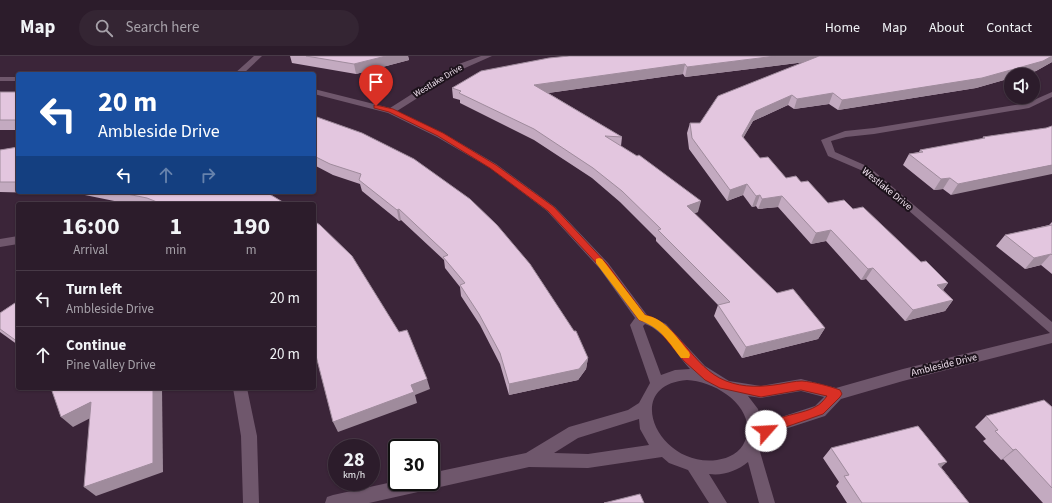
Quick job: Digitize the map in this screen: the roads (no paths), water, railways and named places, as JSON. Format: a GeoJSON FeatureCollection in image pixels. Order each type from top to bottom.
{"type":"FeatureCollection","features":[{"type":"Feature","properties":{"kind":"street"},"geometry":{"type":"LineString","coordinates":[[240,72],[258,56]]}},
{"type":"Feature","properties":{"kind":"street","name":"Westlake Drive"},"geometry":{"type":"LineString","coordinates":[[391,111],[462,66],[488,56]]}},
{"type":"Feature","properties":{"kind":"street"},"geometry":{"type":"LineString","coordinates":[[0,79],[16,79]]}},
{"type":"Feature","properties":{"kind":"street"},"geometry":{"type":"LineString","coordinates":[[316,92],[391,111],[440,135],[493,166],[551,209],[604,266],[642,318],[651,320],[661,325],[688,358],[708,377]]}},
{"type":"Feature","properties":{"kind":"street","name":"Westlake Drive"},"geometry":{"type":"LineString","coordinates":[[1052,94],[1028,105],[874,131],[845,134],[826,140],[831,154],[866,169],[1052,329]]}},
{"type":"Feature","properties":{"kind":"street"},"geometry":{"type":"LineString","coordinates":[[0,243],[16,240]]}},
{"type":"Feature","properties":{"kind":"street"},"geometry":{"type":"LineString","coordinates":[[642,318],[636,325],[657,384]]}},
{"type":"Feature","properties":{"kind":"street","name":"Ambleside Drive"},"geometry":{"type":"LineString","coordinates":[[836,394],[903,375],[1052,338]]}},
{"type":"Feature","properties":{"kind":"street"},"geometry":{"type":"LineString","coordinates":[[528,460],[574,432],[632,415],[645,407],[657,384],[666,378],[678,374],[690,373],[708,377],[724,385],[736,393],[750,409],[756,425],[753,443],[767,503]]}},
{"type":"Feature","properties":{"kind":"street"},"geometry":{"type":"LineString","coordinates":[[645,407],[647,428],[662,450],[678,460],[705,469],[716,468],[743,458],[753,443],[777,425],[820,411],[836,394],[801,385],[761,392],[724,385]]}},
{"type":"Feature","properties":{"kind":"street"},"geometry":{"type":"LineString","coordinates":[[240,390],[249,436],[251,503]]}},
{"type":"Feature","properties":{"kind":"street"},"geometry":{"type":"LineString","coordinates":[[440,479],[528,460],[588,461],[662,450]]}},
{"type":"Feature","properties":{"kind":"street"},"geometry":{"type":"LineString","coordinates":[[694,466],[719,503]]}},
{"type":"Feature","properties":{"kind":"street"},"geometry":{"type":"LineString","coordinates":[[333,503],[388,491]]}}]}
